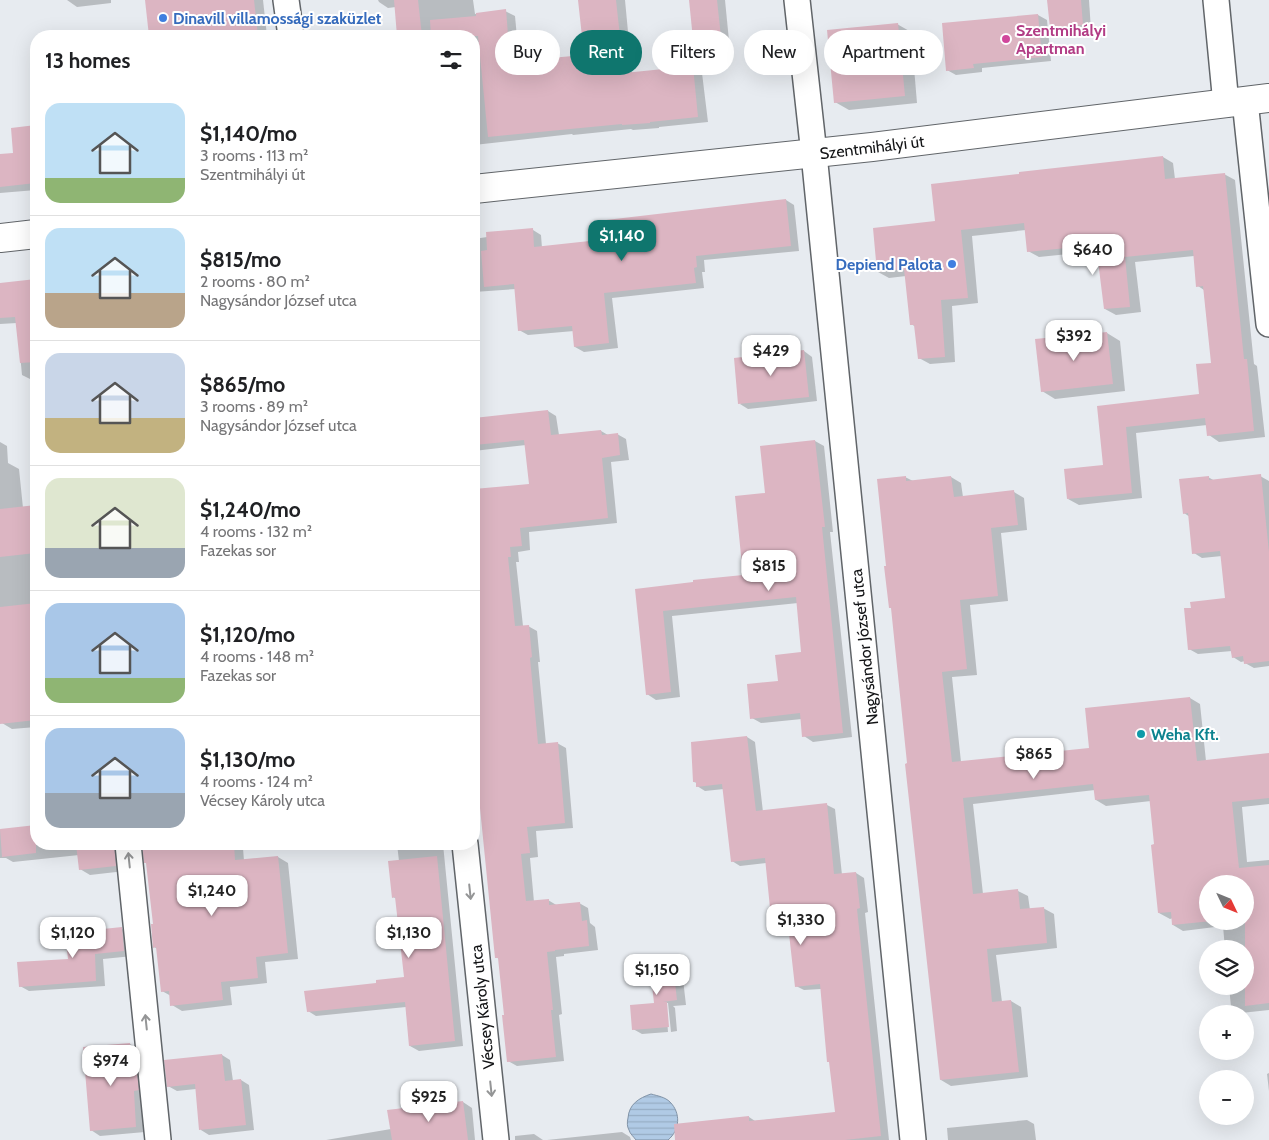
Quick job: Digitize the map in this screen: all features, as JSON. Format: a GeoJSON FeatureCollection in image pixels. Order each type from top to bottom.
{"type":"FeatureCollection","features":[{"type":"Feature","properties":{"kind":"main road","name":"Szentmihályi út"},"geometry":{"type":"LineString","coordinates":[[480,188],[814,154],[1247,101]]}},
{"type":"Feature","properties":{"kind":"main road"},"geometry":{"type":"LineString","coordinates":[[0,238],[30,235]]}},
{"type":"Feature","properties":{"kind":"street"},"geometry":{"type":"LineString","coordinates":[[286,0],[289,30]]}},
{"type":"Feature","properties":{"kind":"street","name":"Nagysándor József utca"},"geometry":{"type":"LineString","coordinates":[[797,0],[913,1140]]}},
{"type":"Feature","properties":{"kind":"street"},"geometry":{"type":"LineString","coordinates":[[1216,0],[1247,101],[1269,324]]}},
{"type":"Feature","properties":{"kind":"street"},"geometry":{"type":"LineString","coordinates":[[129,850],[158,1140]]}},
{"type":"Feature","properties":{"kind":"street","name":"Vécsey Károly utca"},"geometry":{"type":"LineString","coordinates":[[466,850],[496,1140]]}},
{"type":"Feature","properties":{"kind":"water"},"geometry":{"type":"Polygon","coordinates":[[[651,1094],[668,1100],[676,1111],[677,1126],[668,1140],[636,1140],[628,1129],[627,1123],[630,1109],[642,1097],[651,1094]]]}},
{"type":"Feature","properties":{"kind":"building"},"geometry":{"type":"Polygon","coordinates":[[[145,0],[254,0],[257,30],[148,30],[145,0]]]}},
{"type":"Feature","properties":{"kind":"building"},"geometry":{"type":"Polygon","coordinates":[[[394,0],[418,0],[421,30],[396,30],[394,0]]]}},
{"type":"Feature","properties":{"kind":"building"},"geometry":{"type":"Polygon","coordinates":[[[578,0],[616,0],[619,30],[581,30],[578,0]]]}},
{"type":"Feature","properties":{"kind":"building"},"geometry":{"type":"Polygon","coordinates":[[[689,0],[717,0],[720,30],[692,30],[689,0]]]}},
{"type":"Feature","properties":{"kind":"building"},"geometry":{"type":"Polygon","coordinates":[[[1047,0],[1081,0],[1083,25],[1050,28],[1047,0]]]}},
{"type":"Feature","properties":{"kind":"building"},"geometry":{"type":"Polygon","coordinates":[[[506,9],[508,30],[495,30],[495,75],[560,75],[560,57],[570,56],[570,75],[642,75],[642,71],[652,70],[652,75],[694,75],[698,117],[488,137],[480,56],[480,30],[431,30],[430,20],[476,16],[476,13],[506,9]]]}},
{"type":"Feature","properties":{"kind":"building","name":"Szentmihályi Apartman"},"geometry":{"type":"Polygon","coordinates":[[[1038,14],[1042,57],[973,64],[974,68],[946,71],[942,23],[1038,14]]]}},
{"type":"Feature","properties":{"kind":"building"},"geometry":{"type":"Polygon","coordinates":[[[898,23],[899,30],[827,30],[898,23]]]}},
{"type":"Feature","properties":{"kind":"building"},"geometry":{"type":"Polygon","coordinates":[[[831,75],[903,75],[905,96],[834,103],[831,75]]]}},
{"type":"Feature","properties":{"kind":"building"},"geometry":{"type":"Polygon","coordinates":[[[30,126],[30,184],[0,187],[0,154],[13,153],[11,128],[30,126]]]}},
{"type":"Feature","properties":{"kind":"building"},"geometry":{"type":"Polygon","coordinates":[[[1163,156],[1165,179],[1225,173],[1244,359],[1247,359],[1254,431],[1207,436],[1205,418],[1126,427],[1132,493],[1067,499],[1064,469],[1103,465],[1097,406],[1199,394],[1196,364],[1211,363],[1203,286],[1196,287],[1193,250],[1125,257],[1130,307],[1104,309],[1096,245],[1027,252],[1024,223],[961,230],[968,298],[941,300],[945,357],[918,359],[914,325],[910,325],[904,269],[877,272],[873,228],[935,221],[931,184],[1163,156]]]}},
{"type":"Feature","properties":{"kind":"building"},"geometry":{"type":"Polygon","coordinates":[[[786,199],[791,246],[696,256],[697,267],[694,268],[696,283],[604,293],[609,343],[574,347],[572,326],[518,331],[514,284],[484,287],[481,251],[487,250],[486,232],[533,228],[534,247],[608,239],[606,220],[786,199]]]}},
{"type":"Feature","properties":{"kind":"building"},"geometry":{"type":"Polygon","coordinates":[[[30,280],[30,362],[20,363],[15,317],[0,318],[0,283],[30,280]]]}},
{"type":"Feature","properties":{"kind":"building"},"geometry":{"type":"Polygon","coordinates":[[[1107,332],[1113,384],[1041,392],[1035,339],[1107,332]]]}},
{"type":"Feature","properties":{"kind":"building"},"geometry":{"type":"Polygon","coordinates":[[[804,350],[809,397],[738,404],[734,358],[804,350]]]}},
{"type":"Feature","properties":{"kind":"building"},"geometry":{"type":"Polygon","coordinates":[[[548,410],[551,435],[601,430],[602,435],[618,433],[620,455],[602,458],[608,518],[520,528],[522,546],[510,547],[511,557],[508,557],[515,626],[529,625],[538,744],[558,742],[565,823],[527,827],[530,853],[521,854],[526,901],[549,899],[549,905],[580,902],[582,921],[587,920],[589,946],[547,952],[556,1057],[507,1062],[498,958],[495,958],[480,808],[480,488],[529,484],[524,440],[480,444],[480,417],[548,410]]]}},
{"type":"Feature","properties":{"kind":"building"},"geometry":{"type":"Polygon","coordinates":[[[815,440],[825,527],[822,527],[843,733],[802,737],[800,713],[750,719],[747,684],[778,681],[775,655],[801,652],[796,597],[663,611],[671,692],[646,695],[635,589],[743,575],[735,496],[765,493],[760,446],[815,440]]]}},
{"type":"Feature","properties":{"kind":"building"},"geometry":{"type":"Polygon","coordinates":[[[1261,474],[1269,552],[1269,661],[1244,664],[1243,656],[1232,658],[1230,646],[1188,650],[1184,608],[1191,608],[1190,602],[1225,598],[1220,551],[1192,554],[1188,513],[1183,514],[1179,479],[1209,476],[1209,480],[1261,474]]]}},
{"type":"Feature","properties":{"kind":"building"},"geometry":{"type":"Polygon","coordinates":[[[906,476],[906,481],[951,476],[954,497],[1014,490],[1018,525],[991,528],[998,596],[960,600],[967,669],[942,672],[952,762],[1089,748],[1085,708],[1190,697],[1197,761],[1269,753],[1269,798],[1232,802],[1239,868],[1269,865],[1269,1003],[1245,1005],[1245,995],[1254,995],[1254,940],[1245,940],[1245,930],[1254,930],[1254,875],[1199,875],[1199,922],[1172,925],[1171,912],[1158,913],[1151,845],[1154,844],[1149,795],[1095,800],[1093,784],[963,798],[973,894],[1018,889],[1020,909],[1044,907],[1047,943],[987,949],[992,1002],[1011,1000],[1019,1072],[940,1080],[905,764],[907,763],[891,608],[889,608],[884,566],[886,566],[877,479],[906,476]]]}},
{"type":"Feature","properties":{"kind":"building"},"geometry":{"type":"Polygon","coordinates":[[[30,506],[30,554],[0,557],[0,509],[30,506]]]}},
{"type":"Feature","properties":{"kind":"building"},"geometry":{"type":"Polygon","coordinates":[[[30,604],[30,721],[0,724],[0,607],[30,604]]]}},
{"type":"Feature","properties":{"kind":"building"},"geometry":{"type":"Polygon","coordinates":[[[747,736],[756,811],[827,803],[834,874],[856,872],[860,908],[857,909],[881,1136],[845,1140],[675,1140],[674,1124],[749,1116],[749,1121],[835,1112],[829,1062],[827,1062],[820,984],[795,987],[787,916],[771,918],[765,858],[731,862],[722,784],[696,787],[696,782],[693,782],[691,742],[747,736]]]}},
{"type":"Feature","properties":{"kind":"building"},"geometry":{"type":"Polygon","coordinates":[[[30,826],[30,850],[36,850],[36,853],[2,857],[0,829],[30,826]]]}},
{"type":"Feature","properties":{"kind":"building"},"geometry":{"type":"Polygon","coordinates":[[[77,850],[115,850],[116,866],[79,870],[77,850]]]}},
{"type":"Feature","properties":{"kind":"building"},"geometry":{"type":"Polygon","coordinates":[[[143,850],[234,850],[235,860],[278,856],[288,953],[256,957],[258,978],[221,982],[223,1000],[170,1006],[169,991],[161,992],[156,947],[153,948],[151,924],[153,924],[146,863],[144,863],[143,850]]]}},
{"type":"Feature","properties":{"kind":"building"},"geometry":{"type":"Polygon","coordinates":[[[437,856],[455,1041],[409,1046],[405,1002],[307,1012],[304,991],[376,983],[376,980],[404,977],[395,897],[392,898],[388,861],[437,856]]]}},
{"type":"Feature","properties":{"kind":"building"},"geometry":{"type":"Polygon","coordinates":[[[122,927],[124,951],[95,954],[96,981],[19,987],[17,962],[68,959],[65,933],[122,927]]]}},
{"type":"Feature","properties":{"kind":"building"},"geometry":{"type":"Polygon","coordinates":[[[672,955],[677,1000],[663,1002],[667,1002],[669,1027],[632,1030],[630,1005],[654,1003],[649,958],[672,955]]]}},
{"type":"Feature","properties":{"kind":"building"},"geometry":{"type":"Polygon","coordinates":[[[130,1043],[132,1064],[136,1063],[139,1090],[134,1091],[136,1127],[90,1131],[83,1047],[130,1043]]]}},
{"type":"Feature","properties":{"kind":"building"},"geometry":{"type":"Polygon","coordinates":[[[222,1054],[225,1081],[241,1079],[246,1125],[199,1130],[195,1084],[167,1087],[164,1060],[222,1054]]]}},
{"type":"Feature","properties":{"kind":"building"},"geometry":{"type":"Polygon","coordinates":[[[463,1101],[468,1140],[392,1140],[387,1110],[463,1101]]]}},
{"type":"Feature","properties":{"kind":"place","name":"Dinavill villamossági szaküzlet"},"geometry":{"type":"Point","coordinates":[163,18]}},
{"type":"Feature","properties":{"kind":"place","name":"Szentmihályi Apartman"},"geometry":{"type":"Point","coordinates":[1006,39]}},
{"type":"Feature","properties":{"kind":"place","name":"Depiend Palota"},"geometry":{"type":"Point","coordinates":[952,264]}},
{"type":"Feature","properties":{"kind":"place","name":"Weha Kft."},"geometry":{"type":"Point","coordinates":[1141,734]}}]}
